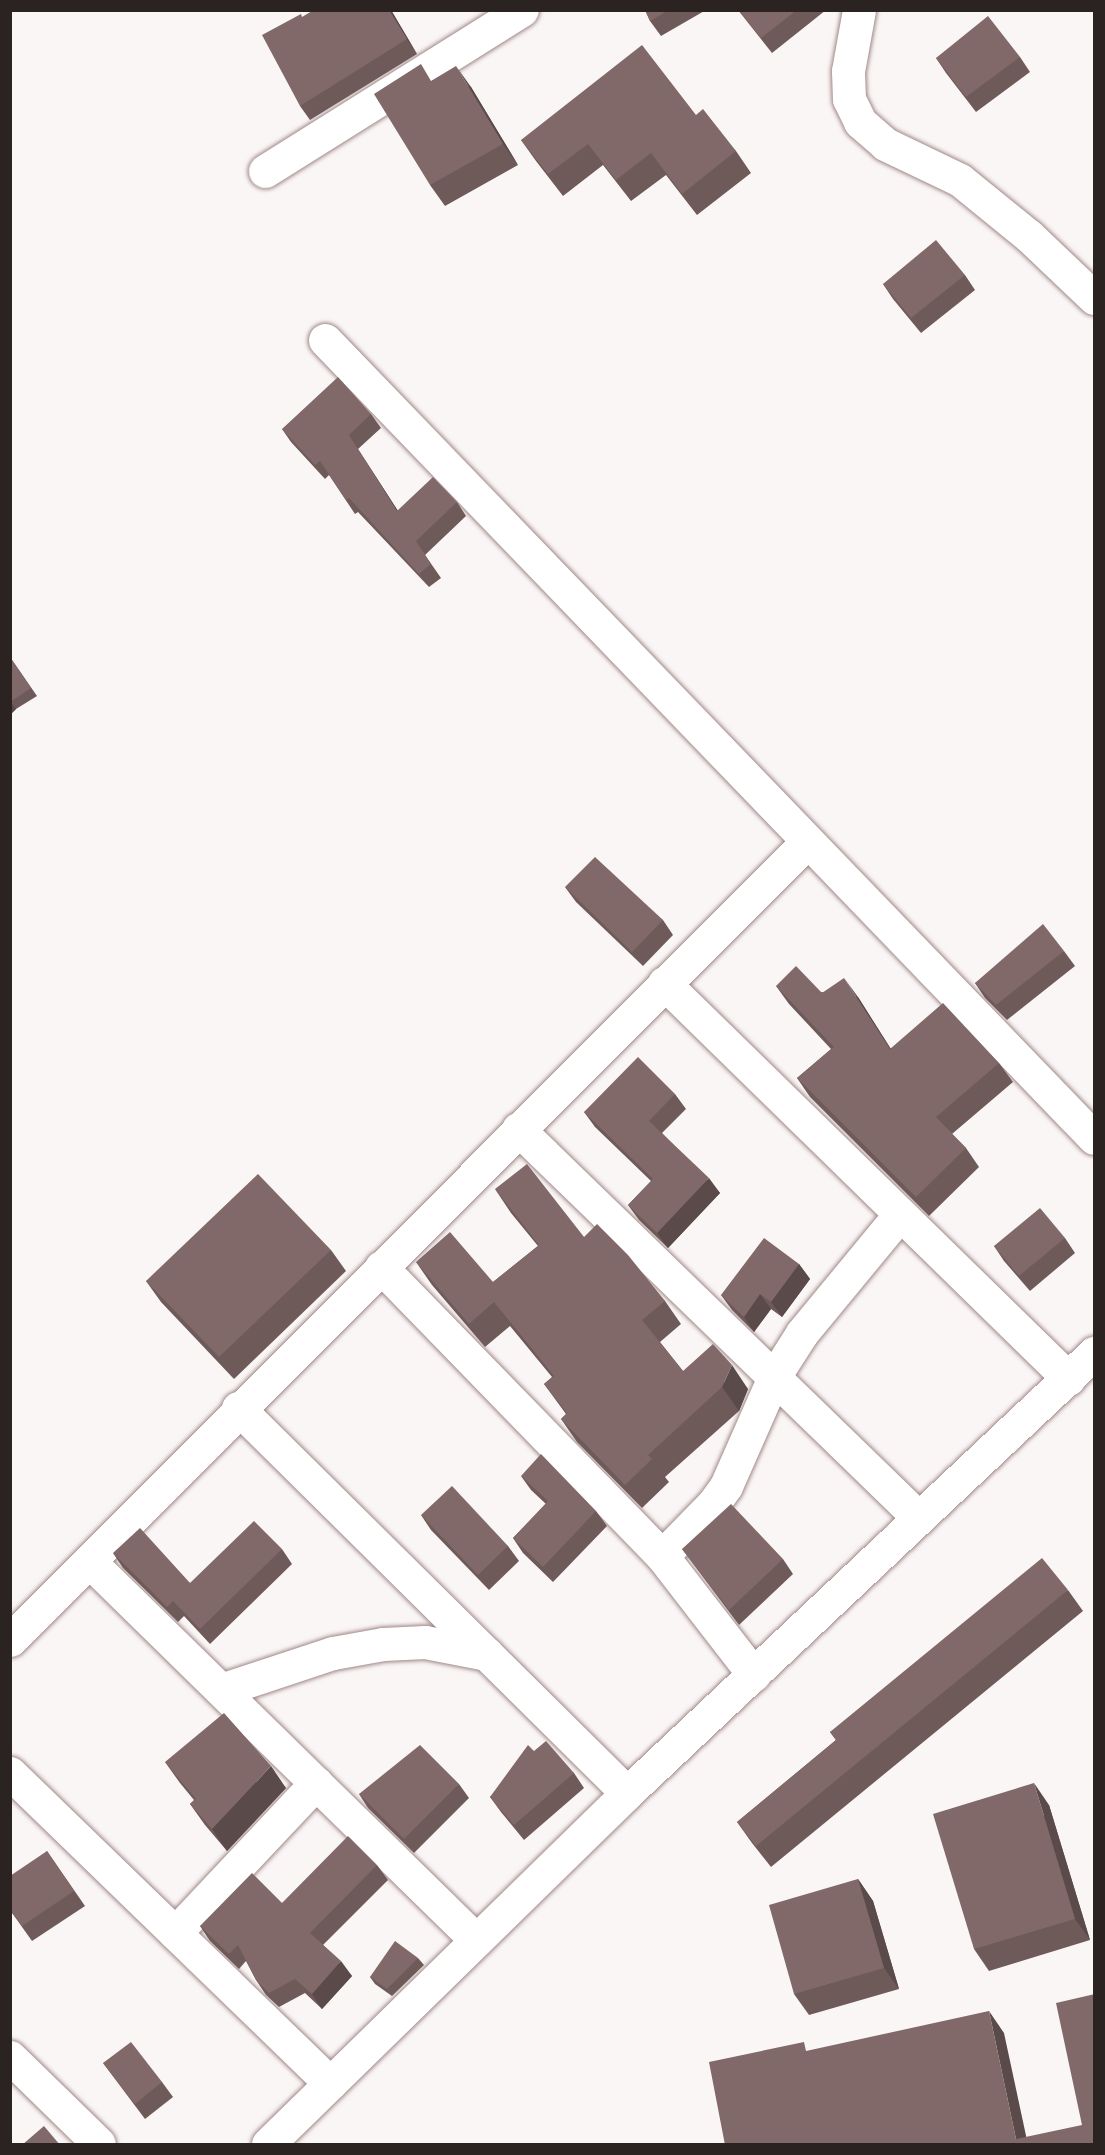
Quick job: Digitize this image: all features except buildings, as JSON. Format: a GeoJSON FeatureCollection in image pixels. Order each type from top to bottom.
{"type":"FeatureCollection","features":[{"type":"Feature","properties":{"kind":"street"},"geometry":{"type":"LineString","coordinates":[[265,171],[522,10]]}},
{"type":"Feature","properties":{"kind":"street"},"geometry":{"type":"LineString","coordinates":[[859,10],[848,71],[849,99],[860,122],[885,144],[960,180],[1029,236],[1095,298]]}},
{"type":"Feature","properties":{"kind":"street"},"geometry":{"type":"LineString","coordinates":[[325,340],[1095,1138]]}},
{"type":"Feature","properties":{"kind":"street"},"geometry":{"type":"LineString","coordinates":[[10,1640],[238,1408],[808,841]]}},
{"type":"Feature","properties":{"kind":"street"},"geometry":{"type":"LineString","coordinates":[[664,983],[1069,1380]]}},
{"type":"Feature","properties":{"kind":"street"},"geometry":{"type":"LineString","coordinates":[[518,1129],[918,1517]]}},
{"type":"Feature","properties":{"kind":"street"},"geometry":{"type":"LineString","coordinates":[[662,1556],[713,1504],[726,1486],[774,1377],[834,1292],[900,1214]]}},
{"type":"Feature","properties":{"kind":"street"},"geometry":{"type":"LineString","coordinates":[[381,1267],[662,1556],[754,1674]]}},
{"type":"Feature","properties":{"kind":"street"},"geometry":{"type":"LineString","coordinates":[[268,2145],[627,1793],[918,1517],[1069,1380],[1095,1353]]}},
{"type":"Feature","properties":{"kind":"street"},"geometry":{"type":"LineString","coordinates":[[238,1408],[627,1793]]}},
{"type":"Feature","properties":{"kind":"street"},"geometry":{"type":"LineString","coordinates":[[89,1561],[476,1940]]}},
{"type":"Feature","properties":{"kind":"street"},"geometry":{"type":"LineString","coordinates":[[221,1690],[333,1653],[383,1644],[424,1642],[487,1654]]}},
{"type":"Feature","properties":{"kind":"street"},"geometry":{"type":"LineString","coordinates":[[10,1773],[330,2083]]}},
{"type":"Feature","properties":{"kind":"street"},"geometry":{"type":"LineString","coordinates":[[175,1932],[316,1783]]}},
{"type":"Feature","properties":{"kind":"street"},"geometry":{"type":"LineString","coordinates":[[10,2057],[99,2145]]}}]}
